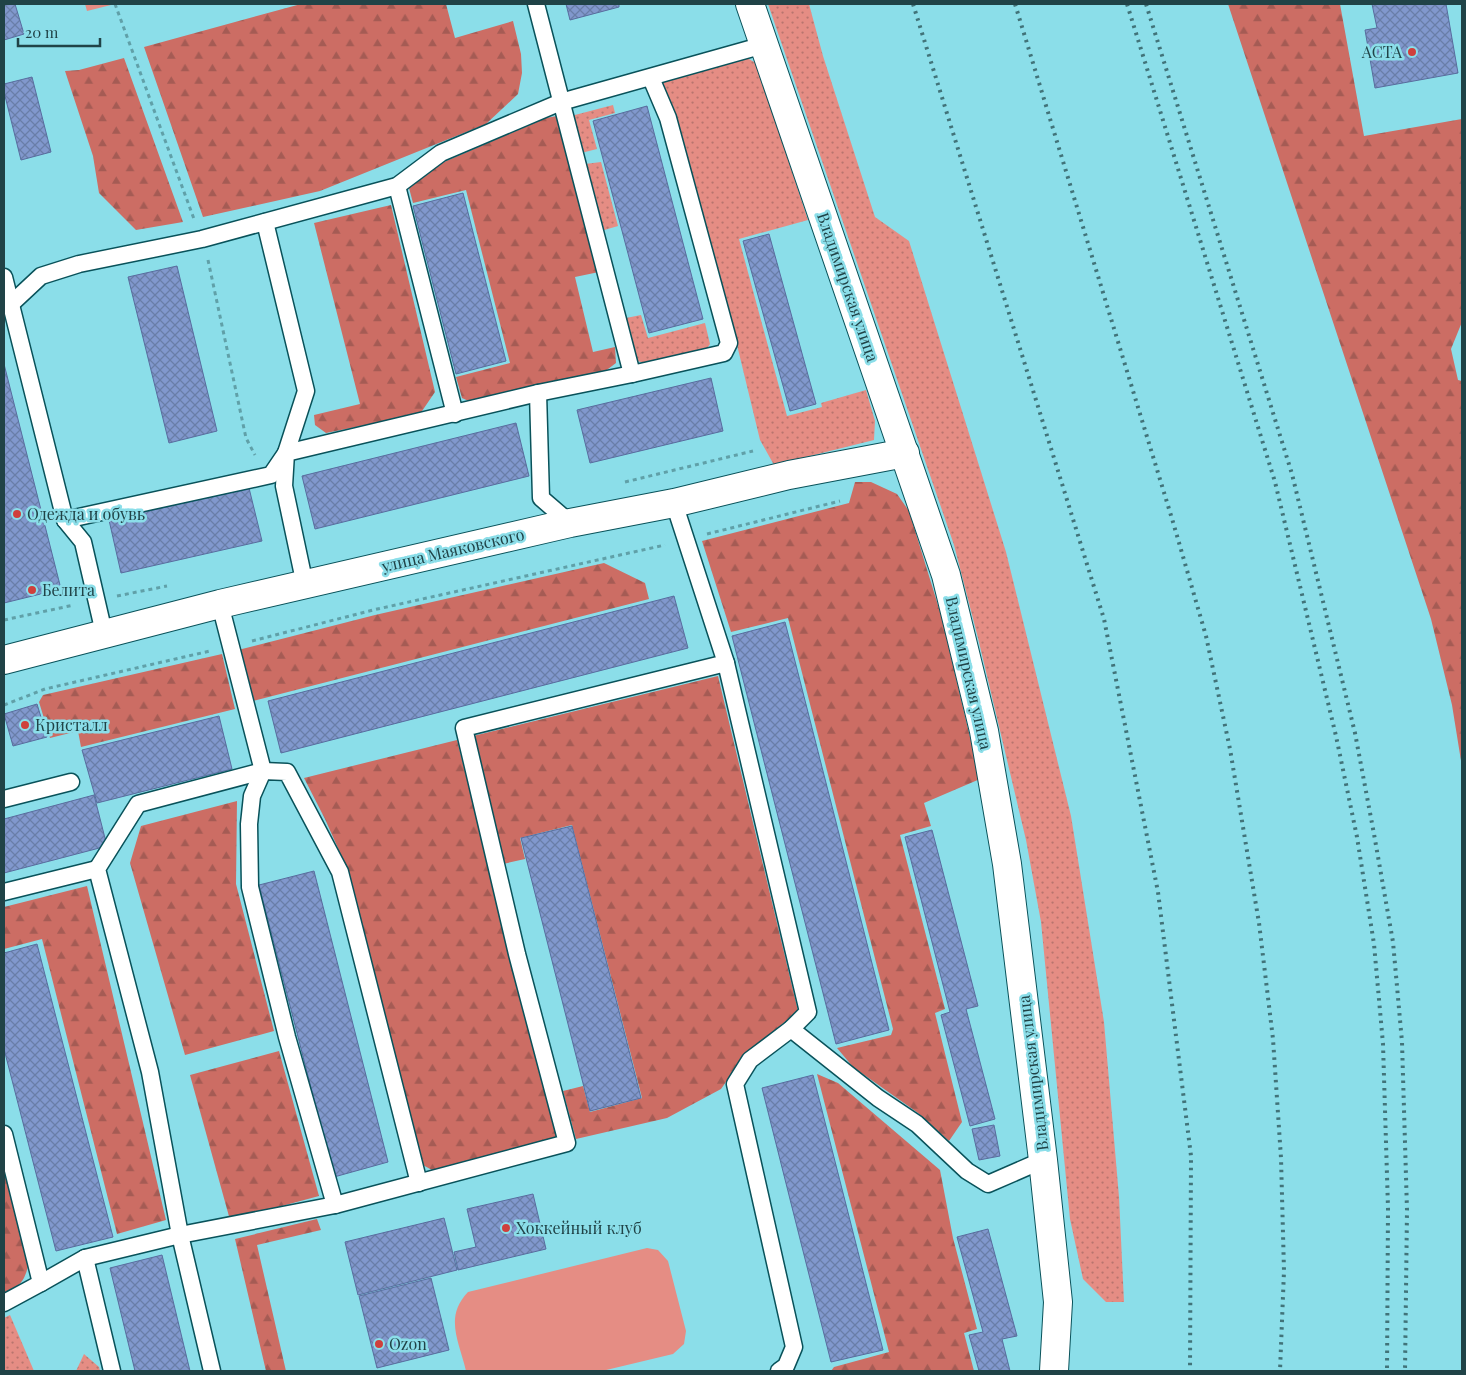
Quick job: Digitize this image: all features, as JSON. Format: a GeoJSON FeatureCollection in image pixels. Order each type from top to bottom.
{"type":"FeatureCollection","features":[{"type":"Feature","properties":{"kind":"street","name":"Владимирская улица"},"geometry":{"type":"LineString","coordinates":[[750,4],[946,575],[984,732],[1008,864],[1043,1160],[1058,1302],[1054,1371]]}},
{"type":"Feature","properties":{"kind":"street","name":"улица Маяковского"},"geometry":{"type":"LineString","coordinates":[[4,660],[220,604],[570,523],[674,503],[789,475],[905,452]]}},
{"type":"Feature","properties":{"kind":"lane"},"geometry":{"type":"LineString","coordinates":[[536,4],[632,374]]}},
{"type":"Feature","properties":{"kind":"lane"},"geometry":{"type":"LineString","coordinates":[[7,305],[41,276],[79,264],[202,240],[397,186],[441,153],[561,102],[764,45]]}},
{"type":"Feature","properties":{"kind":"lane"},"geometry":{"type":"LineString","coordinates":[[65,520],[271,475],[286,453],[538,393],[724,353],[729,343],[668,118],[651,78]]}},
{"type":"Feature","properties":{"kind":"lane"},"geometry":{"type":"LineString","coordinates":[[397,186],[455,414]]}},
{"type":"Feature","properties":{"kind":"lane"},"geometry":{"type":"LineString","coordinates":[[265,222],[306,391],[286,453],[284,486],[305,585]]}},
{"type":"Feature","properties":{"kind":"lane"},"geometry":{"type":"LineString","coordinates":[[4,277],[7,305],[65,520],[83,542],[104,633]]}},
{"type":"Feature","properties":{"kind":"lane"},"geometry":{"type":"LineString","coordinates":[[538,393],[541,498],[570,523]]}},
{"type":"Feature","properties":{"kind":"lane"},"geometry":{"type":"LineString","coordinates":[[674,503],[726,663],[808,1012],[791,1029],[750,1060],[735,1084],[794,1348],[786,1366],[779,1371]]}},
{"type":"Feature","properties":{"kind":"lane"},"geometry":{"type":"LineString","coordinates":[[220,604],[263,771],[252,796],[249,824],[250,887],[287,1037],[335,1205]]}},
{"type":"Feature","properties":{"kind":"lane"},"geometry":{"type":"LineString","coordinates":[[4,1302],[85,1258],[180,1235],[335,1205],[567,1143],[518,954],[464,728],[726,663]]}},
{"type":"Feature","properties":{"kind":"lane"},"geometry":{"type":"LineString","coordinates":[[4,892],[97,868],[138,804],[263,771],[287,772],[340,872],[419,1183]]}},
{"type":"Feature","properties":{"kind":"lane"},"geometry":{"type":"LineString","coordinates":[[4,799],[71,782]]}},
{"type":"Feature","properties":{"kind":"lane"},"geometry":{"type":"LineString","coordinates":[[97,868],[150,1072],[180,1235],[212,1371]]}},
{"type":"Feature","properties":{"kind":"lane"},"geometry":{"type":"LineString","coordinates":[[791,1029],[878,1098],[917,1124],[967,1171],[988,1184],[1043,1160]]}},
{"type":"Feature","properties":{"kind":"lane"},"geometry":{"type":"LineString","coordinates":[[4,1134],[41,1283]]}},
{"type":"Feature","properties":{"kind":"lane"},"geometry":{"type":"LineString","coordinates":[[85,1258],[112,1371]]}},
{"type":"Feature","properties":{"kind":"path"},"geometry":{"type":"LineString","coordinates":[[115,4],[202,240],[246,438],[257,458],[271,475]]}},
{"type":"Feature","properties":{"kind":"path"},"geometry":{"type":"LineString","coordinates":[[618,483],[753,451]]}},
{"type":"Feature","properties":{"kind":"path"},"geometry":{"type":"LineString","coordinates":[[4,705],[46,688],[231,646],[373,610],[686,540],[840,501]]}},
{"type":"Feature","properties":{"kind":"path"},"geometry":{"type":"LineString","coordinates":[[113,597],[171,586]]}},
{"type":"Feature","properties":{"kind":"path"},"geometry":{"type":"LineString","coordinates":[[4,620],[84,603]]}},
{"type":"Feature","properties":{"kind":"shaded area"},"geometry":{"type":"Polygon","coordinates":[[[85,4],[115,4],[87,11],[85,4]]]}},
{"type":"Feature","properties":{"kind":"shaded area"},"geometry":{"type":"Polygon","coordinates":[[[768,4],[809,4],[823,56],[875,217],[909,241],[1006,552],[1071,816],[1104,1022],[1119,1197],[1124,1302],[1106,1302],[1083,1279],[1070,1219],[1041,922],[1026,840],[954,545],[768,4]]]}},
{"type":"Feature","properties":{"kind":"shaded area"},"geometry":{"type":"Polygon","coordinates":[[[745,57],[756,63],[808,220],[739,239],[787,416],[822,407],[821,403],[866,390],[875,421],[874,440],[774,465],[760,440],[737,345],[662,81],[745,57]]]}},
{"type":"Feature","properties":{"kind":"shaded area"},"geometry":{"type":"Polygon","coordinates":[[[613,105],[615,113],[589,120],[597,149],[581,153],[571,116],[613,105]]]}},
{"type":"Feature","properties":{"kind":"shaded area"},"geometry":{"type":"Polygon","coordinates":[[[601,162],[618,226],[601,231],[585,164],[601,162]]]}},
{"type":"Feature","properties":{"kind":"shaded area"},"geometry":{"type":"Polygon","coordinates":[[[641,315],[648,338],[705,323],[710,344],[706,350],[645,363],[637,361],[626,318],[641,315]]]}},
{"type":"Feature","properties":{"kind":"shaded area"},"geometry":{"type":"Polygon","coordinates":[[[647,1248],[658,1250],[668,1261],[686,1331],[684,1344],[673,1354],[602,1371],[466,1371],[455,1330],[455,1320],[461,1301],[468,1292],[647,1248]]]}},
{"type":"Feature","properties":{"kind":"shaded area"},"geometry":{"type":"Polygon","coordinates":[[[10,1315],[34,1371],[4,1371],[4,1318],[10,1315]]]}},
{"type":"Feature","properties":{"kind":"shaded area"},"geometry":{"type":"Polygon","coordinates":[[[84,1354],[99,1367],[100,1371],[76,1371],[84,1354]]]}},
{"type":"Feature","properties":{"kind":"green space"},"geometry":{"type":"Polygon","coordinates":[[[301,4],[446,4],[455,38],[513,21],[521,54],[522,73],[518,94],[486,124],[320,191],[203,217],[144,47],[301,4]]]}},
{"type":"Feature","properties":{"kind":"green space"},"geometry":{"type":"Polygon","coordinates":[[[1228,4],[1340,4],[1364,136],[1462,119],[1462,322],[1451,349],[1458,380],[1462,381],[1462,767],[1452,705],[1431,619],[1228,4]]]}},
{"type":"Feature","properties":{"kind":"green space"},"geometry":{"type":"Polygon","coordinates":[[[124,58],[183,222],[136,230],[99,193],[93,156],[65,71],[79,70],[124,58]]]}},
{"type":"Feature","properties":{"kind":"green space"},"geometry":{"type":"Polygon","coordinates":[[[557,116],[599,272],[575,277],[593,352],[615,347],[616,363],[604,372],[473,403],[462,398],[456,377],[510,363],[466,190],[413,203],[409,188],[444,162],[546,118],[557,116]]]}},
{"type":"Feature","properties":{"kind":"green space"},"geometry":{"type":"Polygon","coordinates":[[[391,205],[435,392],[420,414],[326,433],[315,425],[314,415],[360,404],[314,223],[391,205]]]}},
{"type":"Feature","properties":{"kind":"green space"},"geometry":{"type":"Polygon","coordinates":[[[855,482],[871,482],[897,494],[909,511],[941,615],[980,779],[924,803],[931,826],[900,835],[945,1009],[935,1013],[962,1122],[949,1141],[918,1113],[853,1067],[837,1048],[891,1035],[893,1029],[788,618],[731,632],[702,541],[849,503],[855,482]]]}},
{"type":"Feature","properties":{"kind":"green space"},"geometry":{"type":"Polygon","coordinates":[[[604,563],[645,583],[649,599],[253,701],[238,650],[375,615],[604,563]]]}},
{"type":"Feature","properties":{"kind":"green space"},"geometry":{"type":"Polygon","coordinates":[[[222,654],[235,709],[81,747],[78,731],[50,738],[39,702],[43,695],[222,654]]]}},
{"type":"Feature","properties":{"kind":"green space"},"geometry":{"type":"Polygon","coordinates":[[[718,676],[798,1011],[745,1055],[721,1089],[667,1118],[576,1139],[563,1091],[583,1086],[590,1112],[642,1098],[572,825],[520,838],[525,859],[503,864],[473,736],[718,676]]]}},
{"type":"Feature","properties":{"kind":"green space"},"geometry":{"type":"Polygon","coordinates":[[[457,740],[557,1138],[432,1170],[421,1164],[397,1074],[349,873],[304,778],[457,740]]]}},
{"type":"Feature","properties":{"kind":"green space"},"geometry":{"type":"Polygon","coordinates":[[[237,801],[236,884],[274,1031],[185,1055],[130,863],[141,826],[237,801]]]}},
{"type":"Feature","properties":{"kind":"green space"},"geometry":{"type":"Polygon","coordinates":[[[87,886],[166,1220],[117,1234],[42,939],[4,949],[4,907],[87,886]]]}},
{"type":"Feature","properties":{"kind":"green space"},"geometry":{"type":"Polygon","coordinates":[[[279,1051],[319,1196],[230,1220],[190,1075],[279,1051]]]}},
{"type":"Feature","properties":{"kind":"green space"},"geometry":{"type":"Polygon","coordinates":[[[817,1074],[838,1083],[940,1170],[953,1238],[977,1329],[964,1333],[974,1371],[831,1371],[834,1367],[889,1352],[817,1074]]]}},
{"type":"Feature","properties":{"kind":"green space"},"geometry":{"type":"Polygon","coordinates":[[[4,1167],[28,1266],[25,1276],[20,1283],[4,1293],[4,1167]]]}},
{"type":"Feature","properties":{"kind":"green space"},"geometry":{"type":"Polygon","coordinates":[[[317,1219],[321,1230],[257,1245],[286,1371],[266,1371],[235,1239],[317,1219]]]}},
{"type":"Feature","properties":{"kind":"building"},"geometry":{"type":"Polygon","coordinates":[[[15,4],[24,34],[4,40],[4,5],[15,4]]]}},
{"type":"Feature","properties":{"kind":"building"},"geometry":{"type":"Polygon","coordinates":[[[566,4],[619,4],[619,7],[570,20],[566,4]]]}},
{"type":"Feature","properties":{"kind":"building","name":"АСТА"},"geometry":{"type":"Polygon","coordinates":[[[1372,4],[1446,4],[1458,73],[1375,88],[1365,30],[1377,28],[1372,4]]]}},
{"type":"Feature","properties":{"kind":"building"},"geometry":{"type":"Polygon","coordinates":[[[32,77],[51,152],[21,160],[4,92],[4,84],[32,77]]]}},
{"type":"Feature","properties":{"kind":"building"},"geometry":{"type":"Polygon","coordinates":[[[647,106],[703,319],[649,333],[593,121],[647,106]]]}},
{"type":"Feature","properties":{"kind":"building"},"geometry":{"type":"Polygon","coordinates":[[[463,193],[506,361],[456,374],[413,206],[463,193]]]}},
{"type":"Feature","properties":{"kind":"building"},"geometry":{"type":"Polygon","coordinates":[[[769,234],[816,404],[790,411],[743,241],[769,234]]]}},
{"type":"Feature","properties":{"kind":"building"},"geometry":{"type":"Polygon","coordinates":[[[177,266],[217,431],[169,443],[128,277],[177,266]]]}},
{"type":"Feature","properties":{"kind":"building"},"geometry":{"type":"Polygon","coordinates":[[[4,364],[61,589],[4,603],[4,364]]]}},
{"type":"Feature","properties":{"kind":"building"},"geometry":{"type":"Polygon","coordinates":[[[711,378],[723,431],[590,463],[577,410],[711,378]]]}},
{"type":"Feature","properties":{"kind":"building"},"geometry":{"type":"Polygon","coordinates":[[[516,423],[529,476],[315,529],[302,476],[516,423]]]}},
{"type":"Feature","properties":{"kind":"building"},"geometry":{"type":"Polygon","coordinates":[[[249,488],[262,541],[121,573],[109,520],[249,488]]]}},
{"type":"Feature","properties":{"kind":"building"},"geometry":{"type":"Polygon","coordinates":[[[674,596],[688,648],[281,753],[268,701],[674,596]]]}},
{"type":"Feature","properties":{"kind":"building"},"geometry":{"type":"Polygon","coordinates":[[[785,622],[889,1030],[836,1044],[732,636],[785,622]]]}},
{"type":"Feature","properties":{"kind":"building","name":"Кристалл"},"geometry":{"type":"Polygon","coordinates":[[[37,704],[47,737],[13,746],[4,714],[37,704]]]}},
{"type":"Feature","properties":{"kind":"building"},"geometry":{"type":"Polygon","coordinates":[[[219,716],[232,769],[97,803],[82,750],[219,716]]]}},
{"type":"Feature","properties":{"kind":"building"},"geometry":{"type":"Polygon","coordinates":[[[94,795],[107,846],[4,873],[4,819],[94,795]]]}},
{"type":"Feature","properties":{"kind":"building"},"geometry":{"type":"Polygon","coordinates":[[[572,826],[641,1098],[590,1111],[521,838],[572,826]]]}},
{"type":"Feature","properties":{"kind":"building"},"geometry":{"type":"Polygon","coordinates":[[[932,830],[978,1006],[966,1009],[995,1119],[970,1126],[941,1015],[950,1012],[905,837],[932,830]]]}},
{"type":"Feature","properties":{"kind":"building"},"geometry":{"type":"Polygon","coordinates":[[[314,871],[388,1162],[334,1177],[259,885],[314,871]]]}},
{"type":"Feature","properties":{"kind":"building"},"geometry":{"type":"Polygon","coordinates":[[[37,944],[113,1237],[56,1251],[4,1049],[4,953],[37,944]]]}},
{"type":"Feature","properties":{"kind":"building"},"geometry":{"type":"Polygon","coordinates":[[[813,1075],[883,1350],[831,1362],[762,1088],[813,1075]]]}},
{"type":"Feature","properties":{"kind":"building"},"geometry":{"type":"Polygon","coordinates":[[[994,1125],[1000,1156],[979,1160],[972,1129],[994,1125]]]}},
{"type":"Feature","properties":{"kind":"building","name":"Хоккейный клуб"},"geometry":{"type":"Polygon","coordinates":[[[533,1194],[546,1249],[458,1270],[454,1252],[476,1247],[467,1209],[533,1194]]]}},
{"type":"Feature","properties":{"kind":"building"},"geometry":{"type":"Polygon","coordinates":[[[444,1218],[457,1270],[358,1295],[345,1242],[444,1218]]]}},
{"type":"Feature","properties":{"kind":"building"},"geometry":{"type":"Polygon","coordinates":[[[988,1229],[1017,1336],[1002,1339],[1010,1371],[979,1371],[969,1335],[983,1332],[957,1237],[988,1229]]]}},
{"type":"Feature","properties":{"kind":"building"},"geometry":{"type":"Polygon","coordinates":[[[162,1255],[190,1371],[135,1371],[110,1268],[162,1255]]]}},
{"type":"Feature","properties":{"kind":"building"},"geometry":{"type":"Polygon","coordinates":[[[431,1278],[449,1350],[377,1368],[359,1296],[431,1278]]]}},
{"type":"Feature","properties":{"kind":"railway"},"geometry":{"type":"LineString","coordinates":[[913,4],[1104,619],[1158,892],[1191,1156],[1190,1371]]}},
{"type":"Feature","properties":{"kind":"railway"},"geometry":{"type":"LineString","coordinates":[[1015,4],[1206,636],[1230,749],[1259,923],[1273,1039],[1281,1158],[1284,1271],[1280,1371]]}},
{"type":"Feature","properties":{"kind":"railway"},"geometry":{"type":"LineString","coordinates":[[1127,4],[1275,482],[1336,736],[1357,837],[1374,944],[1383,1044],[1388,1208],[1387,1371]]}},
{"type":"Feature","properties":{"kind":"railway"},"geometry":{"type":"LineString","coordinates":[[1146,4],[1292,474],[1355,733],[1393,942],[1402,1042],[1407,1210],[1405,1371]]}},
{"type":"Feature","properties":{"kind":"place","name":"АСТА"},"geometry":{"type":"Point","coordinates":[1412,52]}},
{"type":"Feature","properties":{"kind":"place","name":"Одежда и обувь"},"geometry":{"type":"Point","coordinates":[17,514]}},
{"type":"Feature","properties":{"kind":"place","name":"Белита"},"geometry":{"type":"Point","coordinates":[32,590]}},
{"type":"Feature","properties":{"kind":"place","name":"Кристалл"},"geometry":{"type":"Point","coordinates":[25,725]}},
{"type":"Feature","properties":{"kind":"place","name":"Хоккейный клуб"},"geometry":{"type":"Point","coordinates":[506,1228]}},
{"type":"Feature","properties":{"kind":"place","name":"Ozon"},"geometry":{"type":"Point","coordinates":[379,1344]}}]}
